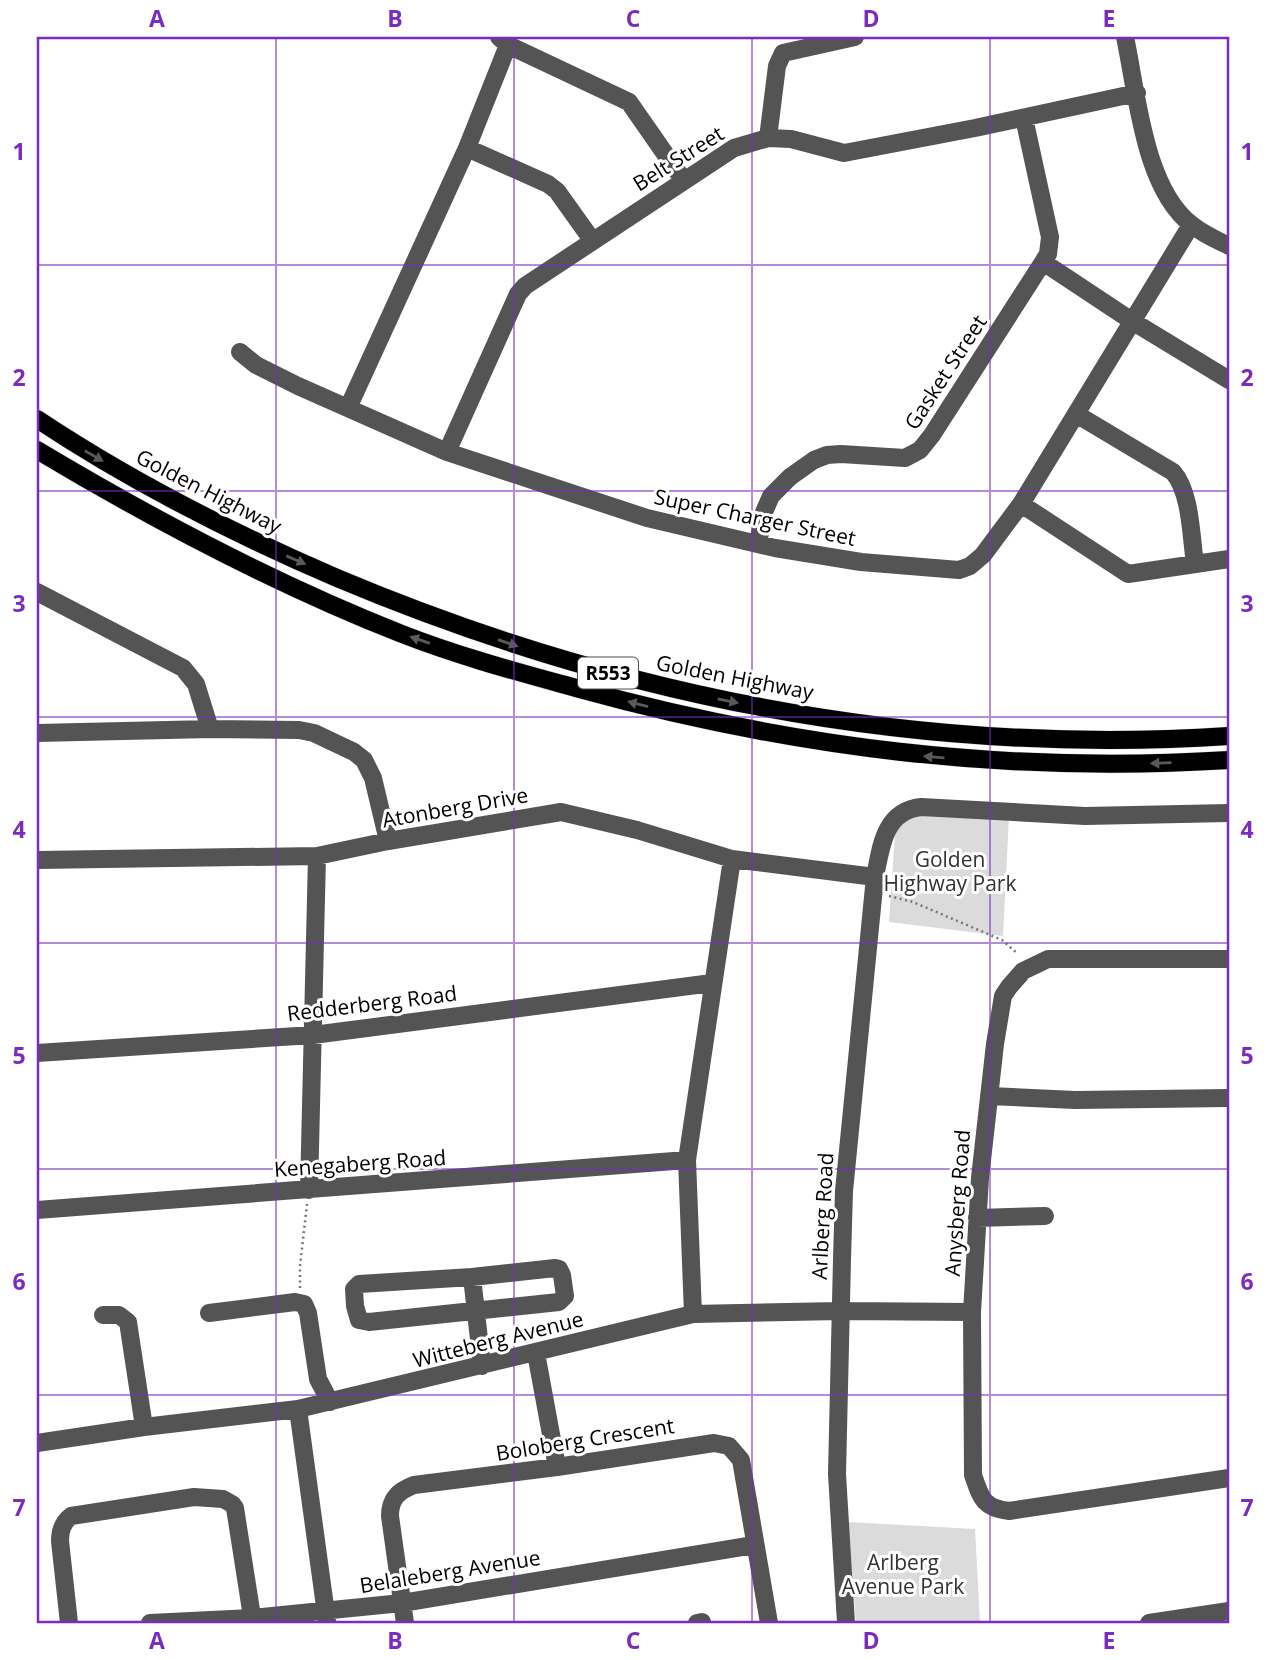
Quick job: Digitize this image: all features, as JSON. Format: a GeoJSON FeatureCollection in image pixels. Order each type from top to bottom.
{"type":"FeatureCollection","features":[{"type":"Feature","properties":{"kind":"main road","name":"Golden Highway"},"geometry":{"type":"LineString","coordinates":[[37,419],[90,454],[196,514],[287,556],[435,617],[524,649],[619,676],[771,710],[900,729],[980,737],[1053,740],[1229,736]]}},
{"type":"Feature","properties":{"kind":"main road","name":"R553"},"geometry":{"type":"LineString","coordinates":[[37,450],[188,537],[403,634],[504,668],[606,696],[760,732],[929,757],[1084,765],[1229,760]]}},
{"type":"Feature","properties":{"kind":"street"},"geometry":{"type":"LineString","coordinates":[[768,138],[777,66],[783,53],[855,37]]}},
{"type":"Feature","properties":{"kind":"street"},"geometry":{"type":"LineString","coordinates":[[1125,37],[1156,178],[1169,199],[1191,225],[1229,246]]}},
{"type":"Feature","properties":{"kind":"street"},"geometry":{"type":"LineString","coordinates":[[348,408],[467,148],[504,41],[629,103],[684,181]]}},
{"type":"Feature","properties":{"kind":"street","name":"Belt Street"},"geometry":{"type":"LineString","coordinates":[[447,452],[518,294],[525,286],[734,148],[768,138],[791,139],[844,153],[1137,93]]}},
{"type":"Feature","properties":{"kind":"street","name":"Gasket Street"},"geometry":{"type":"LineString","coordinates":[[758,543],[764,512],[771,496],[790,477],[814,460],[841,454],[905,458],[920,450],[1043,262],[1048,254],[1050,237],[1024,118]]}},
{"type":"Feature","properties":{"kind":"street"},"geometry":{"type":"LineString","coordinates":[[467,148],[548,184],[557,191],[592,240]]}},
{"type":"Feature","properties":{"kind":"street","name":"Super Charger Street"},"geometry":{"type":"LineString","coordinates":[[240,352],[256,365],[447,452],[646,519],[862,562],[958,570],[970,566],[983,555],[1021,504],[1191,225]]}},
{"type":"Feature","properties":{"kind":"street"},"geometry":{"type":"LineString","coordinates":[[1043,262],[1132,321],[1229,380]]}},
{"type":"Feature","properties":{"kind":"street"},"geometry":{"type":"LineString","coordinates":[[1076,414],[1173,472],[1179,479],[1195,564]]}},
{"type":"Feature","properties":{"kind":"street"},"geometry":{"type":"LineString","coordinates":[[1021,504],[1128,574],[1229,559]]}},
{"type":"Feature","properties":{"kind":"street"},"geometry":{"type":"LineString","coordinates":[[37,592],[183,668],[196,684],[210,729]]}},
{"type":"Feature","properties":{"kind":"street"},"geometry":{"type":"LineString","coordinates":[[37,733],[210,729],[307,731],[354,752],[364,761],[373,778],[388,842]]}},
{"type":"Feature","properties":{"kind":"street","name":"Arlberg Road"},"geometry":{"type":"LineString","coordinates":[[846,1623],[837,1474],[844,1191],[874,885],[887,830],[897,817],[908,810],[921,807],[1085,816],[1229,813]]}},
{"type":"Feature","properties":{"kind":"street","name":"Atonberg Drive"},"geometry":{"type":"LineString","coordinates":[[37,860],[317,856],[561,812],[637,830],[732,859],[874,885]]}},
{"type":"Feature","properties":{"kind":"street"},"geometry":{"type":"LineString","coordinates":[[309,1191],[317,856]]}},
{"type":"Feature","properties":{"kind":"street"},"geometry":{"type":"LineString","coordinates":[[692,1314],[687,1160],[732,859]]}},
{"type":"Feature","properties":{"kind":"street"},"geometry":{"type":"LineString","coordinates":[[1039,963],[1229,959]]}},
{"type":"Feature","properties":{"kind":"street","name":"Anysberg Road"},"geometry":{"type":"LineString","coordinates":[[1039,963],[1017,976],[1003,996],[989,1096],[977,1218],[972,1312],[973,1475],[980,1494],[992,1508],[1009,1511],[1229,1478]]}},
{"type":"Feature","properties":{"kind":"street","name":"Redderberg Road"},"geometry":{"type":"LineString","coordinates":[[37,1054],[313,1035],[712,984]]}},
{"type":"Feature","properties":{"kind":"street"},"geometry":{"type":"LineString","coordinates":[[989,1096],[1088,1100],[1229,1098]]}},
{"type":"Feature","properties":{"kind":"street","name":"Kenegaberg Road"},"geometry":{"type":"LineString","coordinates":[[37,1210],[687,1160]]}},
{"type":"Feature","properties":{"kind":"street"},"geometry":{"type":"LineString","coordinates":[[977,1218],[1045,1216]]}},
{"type":"Feature","properties":{"kind":"street"},"geometry":{"type":"LineString","coordinates":[[555,1268],[559,1269],[562,1275],[565,1296],[559,1301],[369,1322],[359,1320],[354,1289],[359,1284],[472,1277],[555,1268]]}},
{"type":"Feature","properties":{"kind":"street"},"geometry":{"type":"LineString","coordinates":[[472,1277],[482,1367]]}},
{"type":"Feature","properties":{"kind":"street"},"geometry":{"type":"LineString","coordinates":[[209,1313],[301,1302],[308,1312],[320,1385],[330,1402]]}},
{"type":"Feature","properties":{"kind":"street","name":"Witteberg Avenue"},"geometry":{"type":"LineString","coordinates":[[37,1443],[298,1409],[482,1367],[692,1314],[972,1312]]}},
{"type":"Feature","properties":{"kind":"street"},"geometry":{"type":"LineString","coordinates":[[103,1315],[119,1315],[128,1322],[144,1427]]}},
{"type":"Feature","properties":{"kind":"street"},"geometry":{"type":"LineString","coordinates":[[536,1353],[557,1467]]}},
{"type":"Feature","properties":{"kind":"street"},"geometry":{"type":"LineString","coordinates":[[298,1409],[327,1618]]}},
{"type":"Feature","properties":{"kind":"street","name":"Boloberg Crescent"},"geometry":{"type":"LineString","coordinates":[[405,1623],[390,1516],[391,1503],[398,1493],[414,1485],[714,1443],[729,1446],[741,1460],[769,1623]]}},
{"type":"Feature","properties":{"kind":"street"},"geometry":{"type":"LineString","coordinates":[[69,1623],[60,1541],[66,1520],[71,1516],[194,1497],[218,1498],[235,1508],[253,1621]]}},
{"type":"Feature","properties":{"kind":"street","name":"Belaleberg Avenue"},"geometry":{"type":"LineString","coordinates":[[150,1623],[327,1618],[402,1603],[754,1545]]}},
{"type":"Feature","properties":{"kind":"street"},"geometry":{"type":"LineString","coordinates":[[1149,1623],[1229,1611]]}},
{"type":"Feature","properties":{"kind":"path"},"geometry":{"type":"LineString","coordinates":[[874,885],[1002,940],[1039,963]]}},
{"type":"Feature","properties":{"kind":"path"},"geometry":{"type":"LineString","coordinates":[[301,1302],[300,1266],[309,1191]]}},
{"type":"Feature","properties":{"kind":"green space","name":"Golden Highway Park"},"geometry":{"type":"Polygon","coordinates":[[[931,812],[1009,816],[1003,936],[889,922],[895,833],[908,818],[931,812]]]}},
{"type":"Feature","properties":{"kind":"green space","name":"Arlberg Avenue Park"},"geometry":{"type":"Polygon","coordinates":[[[848,1522],[975,1529],[980,1623],[856,1623],[848,1522]]]}}]}
